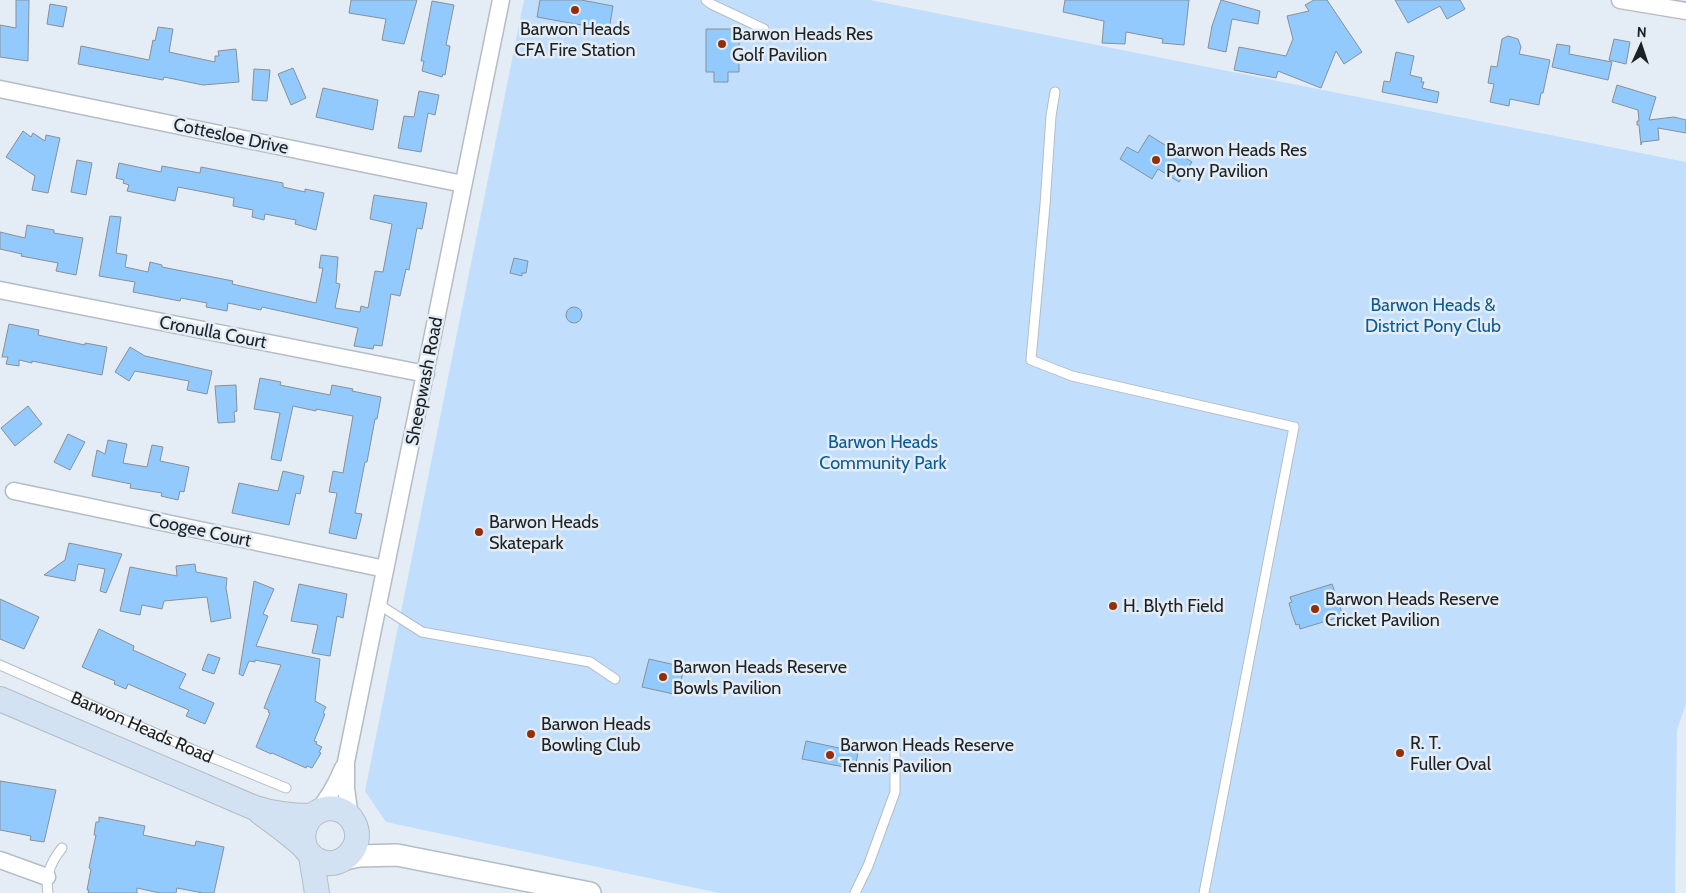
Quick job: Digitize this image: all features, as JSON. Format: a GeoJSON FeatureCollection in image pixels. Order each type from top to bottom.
{"type":"FeatureCollection","features":[{"type":"Feature","properties":{"kind":"main road","name":"Barwon Heads Road"},"geometry":{"type":"LineString","coordinates":[[0,699],[255,808],[285,815],[313,814]]}},
{"type":"Feature","properties":{"kind":"main road","name":"Barwon Heads Road"},"geometry":{"type":"LineString","coordinates":[[255,808],[308,852]]}},
{"type":"Feature","properties":{"kind":"main road"},"geometry":{"type":"LineString","coordinates":[[317,893],[308,852],[302,839],[303,829],[313,814],[324,809],[334,809],[343,812],[353,821],[357,834],[356,843],[352,852],[340,861],[321,893]]}},
{"type":"Feature","properties":{"kind":"main road"},"geometry":{"type":"LineString","coordinates":[[308,852],[317,860],[326,863],[340,861]]}},
{"type":"Feature","properties":{"kind":"street","name":"Sheepwash Road"},"geometry":{"type":"LineString","coordinates":[[313,814],[326,801],[336,786],[346,762],[501,0]]}},
{"type":"Feature","properties":{"kind":"street"},"geometry":{"type":"LineString","coordinates":[[1620,0],[1686,11]]}},
{"type":"Feature","properties":{"kind":"street","name":"Cottesloe Drive"},"geometry":{"type":"LineString","coordinates":[[0,89],[463,184]]}},
{"type":"Feature","properties":{"kind":"street","name":"Cronulla Court"},"geometry":{"type":"LineString","coordinates":[[0,290],[426,374]]}},
{"type":"Feature","properties":{"kind":"street","name":"Coogee Court"},"geometry":{"type":"LineString","coordinates":[[14,491],[385,569]]}},
{"type":"Feature","properties":{"kind":"street","name":"Sheepwash Road"},"geometry":{"type":"LineString","coordinates":[[346,762],[346,788],[353,821]]}},
{"type":"Feature","properties":{"kind":"street"},"geometry":{"type":"LineString","coordinates":[[353,821],[377,843],[397,855]]}},
{"type":"Feature","properties":{"kind":"street"},"geometry":{"type":"LineString","coordinates":[[340,861],[359,856],[397,855],[590,893]]}},
{"type":"Feature","properties":{"kind":"street"},"geometry":{"type":"LineString","coordinates":[[0,860],[48,885]]}},
{"type":"Feature","properties":{"kind":"lane"},"geometry":{"type":"LineString","coordinates":[[706,0],[764,29]]}},
{"type":"Feature","properties":{"kind":"lane"},"geometry":{"type":"LineString","coordinates":[[1056,92],[1051,116],[1031,360],[1072,376],[1294,427],[1204,893]]}},
{"type":"Feature","properties":{"kind":"lane"},"geometry":{"type":"LineString","coordinates":[[378,604],[422,632],[590,662],[615,679]]}},
{"type":"Feature","properties":{"kind":"lane","name":"Barwon Heads Road"},"geometry":{"type":"LineString","coordinates":[[0,665],[196,751],[286,788]]}},
{"type":"Feature","properties":{"kind":"lane"},"geometry":{"type":"LineString","coordinates":[[855,893],[868,866],[895,792],[895,750]]}},
{"type":"Feature","properties":{"kind":"lane"},"geometry":{"type":"LineString","coordinates":[[48,885],[51,864],[62,848]]}},
{"type":"Feature","properties":{"kind":"green space","name":"Barwon Heads Community Park"},"geometry":{"type":"Polygon","coordinates":[[[524,0],[870,0],[1686,162],[1686,704],[1677,730],[1675,893],[719,893],[386,822],[365,791],[524,0]]]}},
{"type":"Feature","properties":{"kind":"building"},"geometry":{"type":"Polygon","coordinates":[[[16,0],[29,0],[28,61],[0,57],[0,25],[16,28],[16,0]]]}},
{"type":"Feature","properties":{"kind":"building"},"geometry":{"type":"Polygon","coordinates":[[[351,0],[417,0],[404,44],[382,40],[386,19],[349,13],[351,0]]]}},
{"type":"Feature","properties":{"kind":"building","name":"Barwon Heads CFA Fire Station"},"geometry":{"type":"Polygon","coordinates":[[[540,0],[581,0],[613,6],[609,30],[537,17],[540,0]]]}},
{"type":"Feature","properties":{"kind":"building"},"geometry":{"type":"Polygon","coordinates":[[[1065,0],[1189,0],[1184,45],[1162,43],[1163,39],[1126,32],[1125,44],[1102,43],[1104,21],[1063,12],[1065,0]]]}},
{"type":"Feature","properties":{"kind":"building"},"geometry":{"type":"Polygon","coordinates":[[[1221,0],[1260,11],[1258,24],[1232,19],[1226,52],[1208,48],[1212,26],[1221,0]]]}},
{"type":"Feature","properties":{"kind":"building"},"geometry":{"type":"Polygon","coordinates":[[[1314,0],[1327,0],[1362,52],[1344,64],[1336,51],[1321,88],[1278,71],[1276,78],[1234,70],[1239,47],[1286,56],[1293,39],[1287,16],[1309,11],[1305,5],[1314,0]]]}},
{"type":"Feature","properties":{"kind":"building"},"geometry":{"type":"Polygon","coordinates":[[[1395,0],[1460,0],[1465,9],[1447,19],[1440,6],[1408,23],[1395,0]]]}},
{"type":"Feature","properties":{"kind":"building"},"geometry":{"type":"Polygon","coordinates":[[[432,1],[454,5],[446,45],[450,46],[445,75],[443,74],[442,77],[422,71],[424,61],[421,61],[432,1]]]}},
{"type":"Feature","properties":{"kind":"building"},"geometry":{"type":"Polygon","coordinates":[[[50,4],[67,7],[63,27],[47,24],[50,4]]]}},
{"type":"Feature","properties":{"kind":"building"},"geometry":{"type":"Polygon","coordinates":[[[158,27],[173,29],[169,52],[215,62],[215,56],[219,56],[218,51],[236,49],[239,82],[203,85],[164,77],[163,80],[78,64],[81,46],[149,60],[158,27]]]}},
{"type":"Feature","properties":{"kind":"building","name":"Barwon Heads Res Golf Pavilion"},"geometry":{"type":"Polygon","coordinates":[[[706,29],[739,29],[739,72],[728,72],[728,82],[714,82],[714,72],[706,72],[706,29]]]}},
{"type":"Feature","properties":{"kind":"building"},"geometry":{"type":"Polygon","coordinates":[[[1508,36],[1518,39],[1521,47],[1519,54],[1550,60],[1539,105],[1510,99],[1509,106],[1490,102],[1494,84],[1488,83],[1491,66],[1497,67],[1502,39],[1508,36]]]}},
{"type":"Feature","properties":{"kind":"building"},"geometry":{"type":"Polygon","coordinates":[[[1614,39],[1630,42],[1626,64],[1609,60],[1614,39]]]}},
{"type":"Feature","properties":{"kind":"building"},"geometry":{"type":"Polygon","coordinates":[[[1557,44],[1570,46],[1569,54],[1612,62],[1608,80],[1552,67],[1557,44]]]}},
{"type":"Feature","properties":{"kind":"building"},"geometry":{"type":"Polygon","coordinates":[[[1396,52],[1414,56],[1410,75],[1422,78],[1421,82],[1424,82],[1422,88],[1439,92],[1437,103],[1382,92],[1384,81],[1390,82],[1396,52]]]}},
{"type":"Feature","properties":{"kind":"building"},"geometry":{"type":"Polygon","coordinates":[[[293,68],[306,98],[291,105],[278,74],[293,68]]]}},
{"type":"Feature","properties":{"kind":"building"},"geometry":{"type":"Polygon","coordinates":[[[254,69],[270,70],[267,101],[252,100],[254,69]]]}},
{"type":"Feature","properties":{"kind":"building"},"geometry":{"type":"Polygon","coordinates":[[[1617,85],[1656,97],[1649,120],[1674,117],[1686,120],[1686,133],[1658,128],[1659,140],[1642,142],[1641,145],[1639,125],[1637,125],[1637,121],[1639,121],[1638,110],[1612,102],[1617,85]]]}},
{"type":"Feature","properties":{"kind":"building"},"geometry":{"type":"Polygon","coordinates":[[[323,88],[378,100],[373,130],[316,117],[323,88]]]}},
{"type":"Feature","properties":{"kind":"building"},"geometry":{"type":"Polygon","coordinates":[[[419,91],[439,95],[435,115],[428,113],[421,152],[398,148],[404,116],[414,117],[419,91]]]}},
{"type":"Feature","properties":{"kind":"building"},"geometry":{"type":"Polygon","coordinates":[[[23,131],[31,137],[33,133],[45,141],[46,135],[60,138],[48,193],[32,190],[35,176],[6,157],[23,131]]]}},
{"type":"Feature","properties":{"kind":"building","name":"Barwon Heads Res Pony Pavilion"},"geometry":{"type":"Polygon","coordinates":[[[1149,135],[1192,162],[1179,182],[1158,169],[1152,179],[1120,159],[1127,147],[1138,153],[1149,135]]]}},
{"type":"Feature","properties":{"kind":"building"},"geometry":{"type":"Polygon","coordinates":[[[77,160],[92,163],[86,195],[71,192],[77,160]]]}},
{"type":"Feature","properties":{"kind":"building"},"geometry":{"type":"Polygon","coordinates":[[[119,163],[161,172],[162,166],[200,173],[201,167],[283,183],[283,187],[305,192],[305,189],[324,193],[316,230],[295,224],[296,220],[265,214],[264,220],[252,217],[253,210],[233,206],[234,198],[178,187],[175,201],[127,191],[129,185],[123,183],[124,180],[116,178],[119,163]]]}},
{"type":"Feature","properties":{"kind":"building"},"geometry":{"type":"Polygon","coordinates":[[[374,195],[427,203],[422,229],[417,228],[409,270],[406,269],[400,296],[391,294],[382,346],[374,345],[373,349],[354,346],[358,328],[262,307],[261,310],[228,303],[227,311],[206,307],[207,303],[181,298],[180,301],[133,292],[135,282],[99,276],[110,216],[121,217],[116,253],[127,255],[125,267],[148,272],[150,262],[162,265],[162,267],[233,281],[232,284],[316,303],[323,268],[319,268],[321,255],[338,257],[336,283],[340,284],[335,308],[360,312],[361,306],[368,308],[375,271],[383,272],[392,224],[370,219],[374,195]]]}},
{"type":"Feature","properties":{"kind":"building"},"geometry":{"type":"Polygon","coordinates":[[[27,225],[54,230],[54,233],[83,238],[76,275],[56,271],[58,263],[21,256],[22,254],[0,249],[0,232],[25,238],[27,225]]]}},
{"type":"Feature","properties":{"kind":"building"},"geometry":{"type":"Polygon","coordinates":[[[514,258],[528,261],[526,273],[522,273],[522,276],[510,273],[514,258]]]}},
{"type":"Feature","properties":{"kind":"building"},"geometry":{"type":"Polygon","coordinates":[[[574,307],[582,315],[574,323],[566,315],[574,307]]]}},
{"type":"Feature","properties":{"kind":"building"},"geometry":{"type":"Polygon","coordinates":[[[9,324],[39,330],[38,335],[85,345],[85,343],[107,347],[102,375],[32,361],[32,363],[19,360],[19,366],[6,364],[8,357],[2,357],[9,324]]]}},
{"type":"Feature","properties":{"kind":"building"},"geometry":{"type":"Polygon","coordinates":[[[130,347],[145,356],[212,371],[207,394],[187,390],[189,381],[135,371],[129,381],[115,372],[130,347]]]}},
{"type":"Feature","properties":{"kind":"building"},"geometry":{"type":"Polygon","coordinates":[[[260,378],[281,382],[280,385],[330,395],[332,385],[381,397],[355,513],[362,514],[356,539],[329,533],[337,493],[329,492],[333,471],[343,473],[353,416],[293,406],[281,461],[271,459],[280,413],[254,409],[260,378]]]}},
{"type":"Feature","properties":{"kind":"building"},"geometry":{"type":"Polygon","coordinates":[[[236,385],[237,411],[234,412],[235,422],[218,423],[215,386],[236,385]]]}},
{"type":"Feature","properties":{"kind":"building"},"geometry":{"type":"Polygon","coordinates":[[[28,406],[42,424],[15,446],[1,428],[28,406]]]}},
{"type":"Feature","properties":{"kind":"building"},"geometry":{"type":"Polygon","coordinates":[[[68,434],[85,442],[70,470],[54,462],[68,434]]]}},
{"type":"Feature","properties":{"kind":"building"},"geometry":{"type":"Polygon","coordinates":[[[108,440],[127,444],[123,463],[147,467],[152,445],[163,447],[160,461],[189,467],[184,492],[180,491],[178,500],[161,496],[162,493],[130,488],[131,484],[92,476],[97,450],[105,454],[108,440]]]}},
{"type":"Feature","properties":{"kind":"building"},"geometry":{"type":"Polygon","coordinates":[[[283,471],[304,476],[300,494],[296,493],[289,525],[232,513],[239,483],[278,491],[283,471]]]}},
{"type":"Feature","properties":{"kind":"building"},"geometry":{"type":"Polygon","coordinates":[[[69,543],[122,554],[106,593],[100,591],[105,569],[78,564],[75,581],[44,575],[65,560],[69,543]]]}},
{"type":"Feature","properties":{"kind":"building"},"geometry":{"type":"Polygon","coordinates":[[[195,564],[196,572],[227,578],[226,588],[231,618],[211,622],[207,597],[164,601],[162,609],[142,605],[140,615],[120,611],[130,567],[177,576],[176,566],[195,564]]]}},
{"type":"Feature","properties":{"kind":"building"},"geometry":{"type":"Polygon","coordinates":[[[254,581],[274,589],[263,614],[268,616],[256,646],[320,659],[315,701],[326,707],[314,741],[322,747],[319,752],[321,753],[312,768],[307,766],[306,768],[256,747],[270,713],[268,712],[269,710],[264,708],[281,665],[255,660],[255,662],[249,661],[243,676],[239,674],[254,581]]]}},
{"type":"Feature","properties":{"kind":"building"},"geometry":{"type":"Polygon","coordinates":[[[299,584],[347,594],[343,618],[337,616],[330,656],[312,653],[318,625],[291,621],[299,584]]]}},
{"type":"Feature","properties":{"kind":"building","name":"Barwon Heads Reserve Cricket Pavilion"},"geometry":{"type":"Polygon","coordinates":[[[1332,584],[1343,616],[1300,629],[1299,624],[1296,625],[1292,614],[1289,603],[1292,602],[1290,597],[1332,584]]]}},
{"type":"Feature","properties":{"kind":"building"},"geometry":{"type":"Polygon","coordinates":[[[0,599],[39,617],[24,649],[0,639],[0,599]]]}},
{"type":"Feature","properties":{"kind":"building"},"geometry":{"type":"Polygon","coordinates":[[[99,629],[134,646],[133,650],[186,674],[179,688],[214,703],[205,724],[186,716],[189,710],[128,684],[126,689],[114,684],[115,681],[82,667],[99,629]]]}},
{"type":"Feature","properties":{"kind":"building"},"geometry":{"type":"Polygon","coordinates":[[[208,654],[220,658],[214,674],[202,670],[208,654]]]}},
{"type":"Feature","properties":{"kind":"building","name":"Barwon Heads Reserve Bowls Pavilion"},"geometry":{"type":"Polygon","coordinates":[[[649,659],[684,667],[678,695],[642,687],[649,659]]]}},
{"type":"Feature","properties":{"kind":"building","name":"Barwon Heads Reserve Tennis Pavilion"},"geometry":{"type":"Polygon","coordinates":[[[806,741],[858,752],[855,769],[802,759],[806,741]]]}},
{"type":"Feature","properties":{"kind":"building"},"geometry":{"type":"Polygon","coordinates":[[[0,781],[56,790],[44,842],[30,840],[31,836],[0,830],[0,781]]]}},
{"type":"Feature","properties":{"kind":"building"},"geometry":{"type":"Polygon","coordinates":[[[99,817],[145,826],[143,835],[195,846],[196,841],[224,847],[214,893],[177,888],[176,893],[160,893],[137,888],[137,893],[88,893],[91,869],[89,868],[96,835],[94,835],[96,822],[99,822],[99,817]]]}},
{"type":"Feature","properties":{"kind":"place","name":"Barwon Heads CFA Fire Station"},"geometry":{"type":"Point","coordinates":[575,10]}},
{"type":"Feature","properties":{"kind":"place","name":"Barwon Heads Res Golf Pavilion"},"geometry":{"type":"Point","coordinates":[722,44]}},
{"type":"Feature","properties":{"kind":"place","name":"Barwon Heads Res Pony Pavilion"},"geometry":{"type":"Point","coordinates":[1156,160]}},
{"type":"Feature","properties":{"kind":"place","name":"Barwon Heads Skatepark"},"geometry":{"type":"Point","coordinates":[479,532]}},
{"type":"Feature","properties":{"kind":"place","name":"H. Blyth Field"},"geometry":{"type":"Point","coordinates":[1113,606]}},
{"type":"Feature","properties":{"kind":"place","name":"Barwon Heads Reserve Cricket Pavilion"},"geometry":{"type":"Point","coordinates":[1315,609]}},
{"type":"Feature","properties":{"kind":"place","name":"Barwon Heads Reserve Bowls Pavilion"},"geometry":{"type":"Point","coordinates":[663,677]}},
{"type":"Feature","properties":{"kind":"place","name":"Barwon Heads Bowling Club"},"geometry":{"type":"Point","coordinates":[531,734]}},
{"type":"Feature","properties":{"kind":"place","name":"R. T. Fuller Oval"},"geometry":{"type":"Point","coordinates":[1400,753]}},
{"type":"Feature","properties":{"kind":"place","name":"Barwon Heads Reserve Tennis Pavilion"},"geometry":{"type":"Point","coordinates":[830,755]}},
{"type":"Feature","properties":{"kind":"park label","name":"Barwon Heads & District Pony Club"},"geometry":{"type":"Point","coordinates":[1433,315]}}]}
